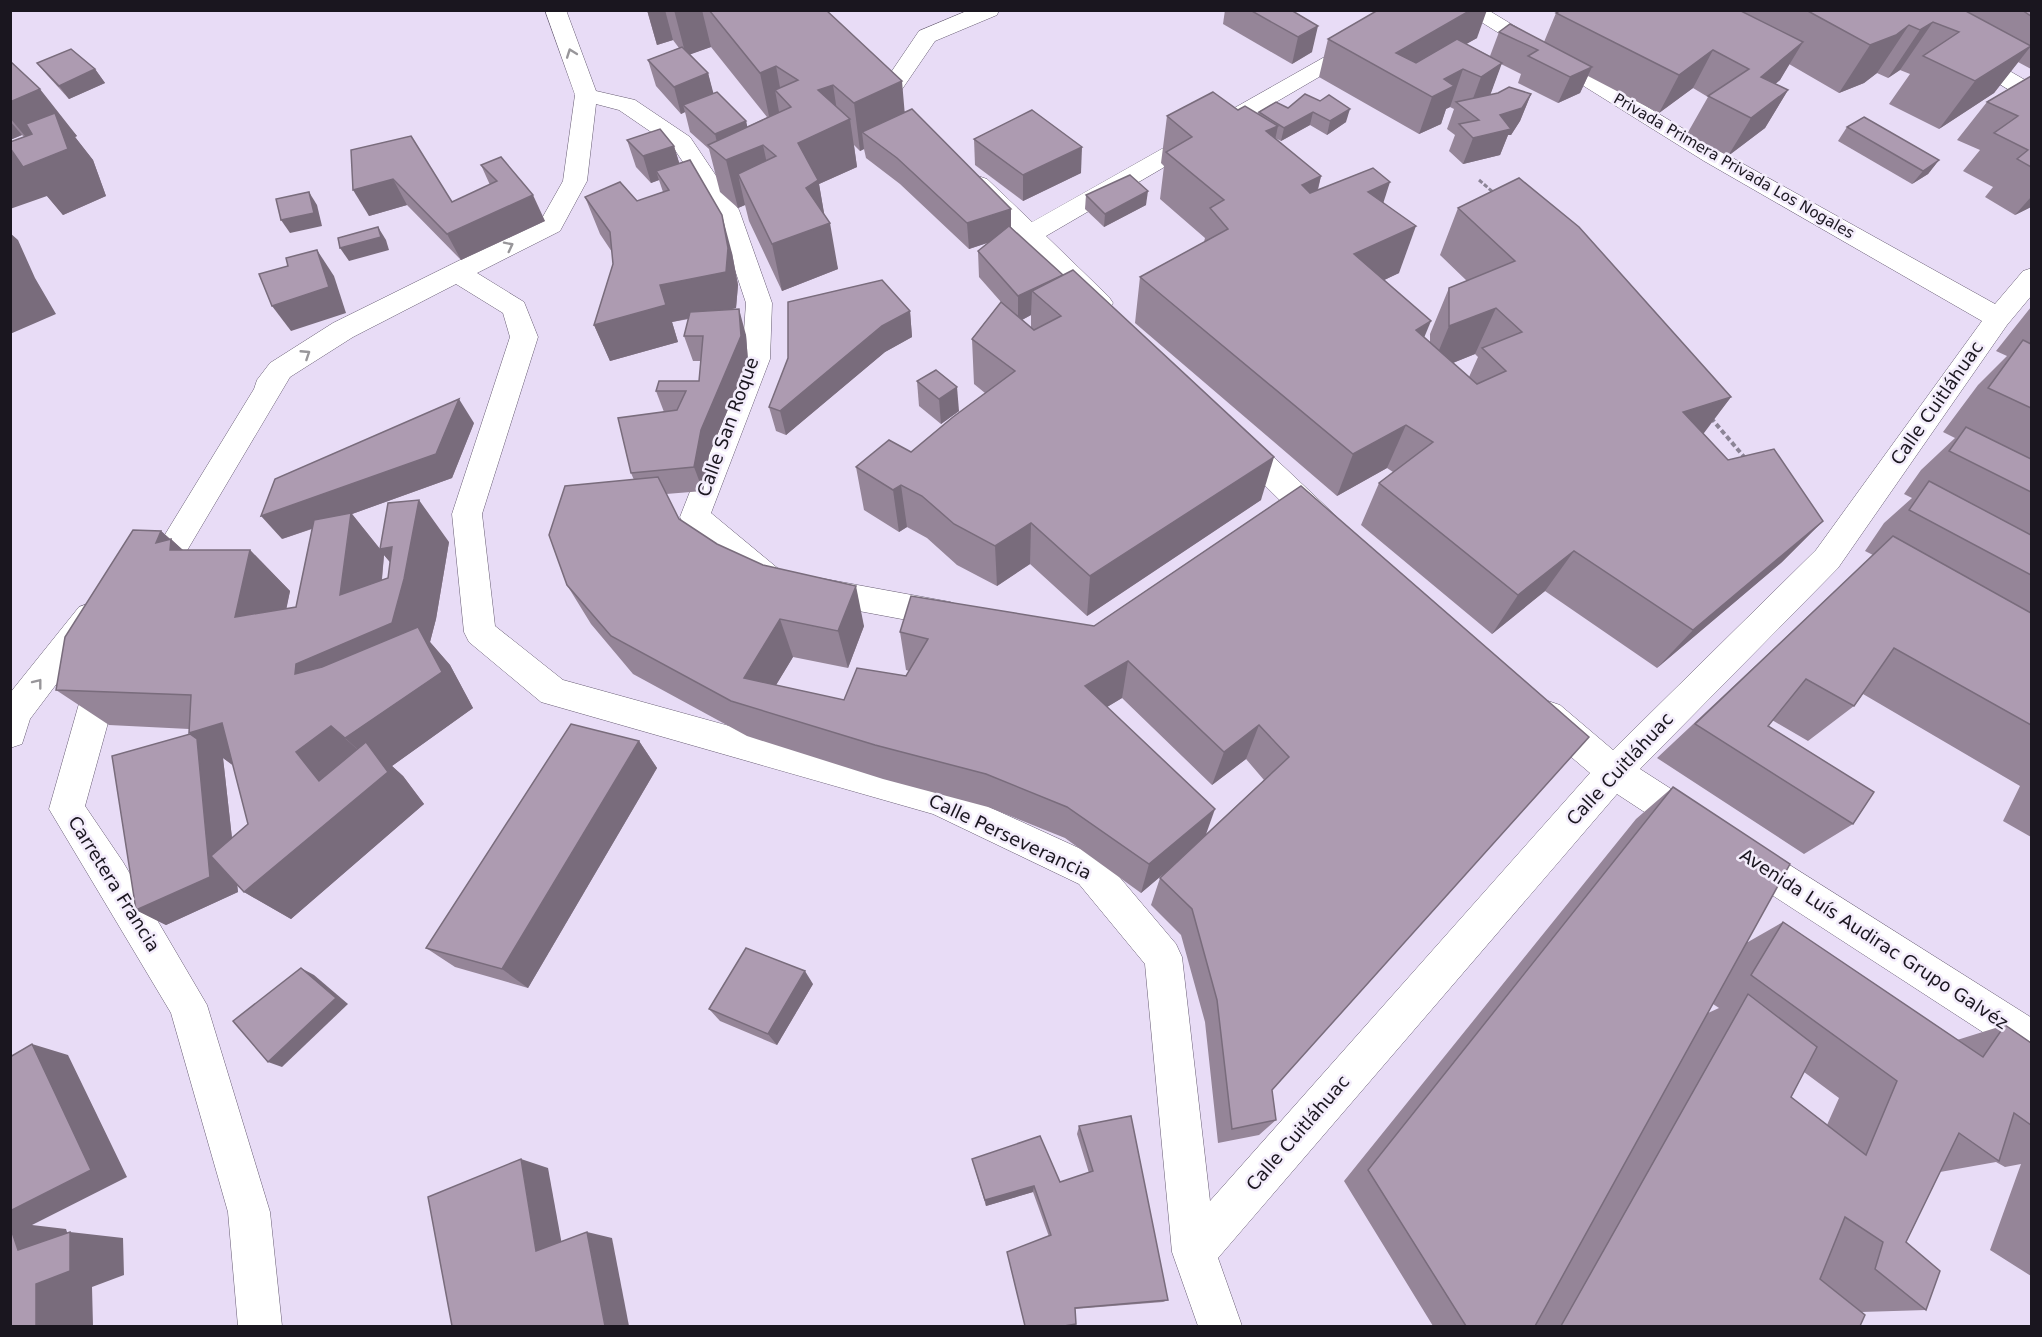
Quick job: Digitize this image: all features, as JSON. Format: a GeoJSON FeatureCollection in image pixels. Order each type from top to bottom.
{"type":"FeatureCollection","features":[{"type":"Feature","properties":{"kind":"street"},"geometry":{"type":"LineString","coordinates":[[136,556],[280,370],[343,330],[551,225],[575,181],[586,95],[555,10]]}},
{"type":"Feature","properties":{"kind":"street"},"geometry":{"type":"LineString","coordinates":[[885,97],[927,36],[989,10]]}},
{"type":"Feature","properties":{"kind":"street"},"geometry":{"type":"LineString","coordinates":[[1031,234],[1424,10]]}},
{"type":"Feature","properties":{"kind":"street","name":"Privada Primera Privada Los Nogales"},"geometry":{"type":"LineString","coordinates":[[1472,10],[1712,156],[1998,318]]}},
{"type":"Feature","properties":{"kind":"street"},"geometry":{"type":"LineString","coordinates":[[1887,10],[2031,94]]}},
{"type":"Feature","properties":{"kind":"street","name":"Calle San Roque"},"geometry":{"type":"LineString","coordinates":[[586,95],[627,105],[682,142],[727,210],[759,303],[756,359],[723,439],[695,518],[774,582],[982,621]]}},
{"type":"Feature","properties":{"kind":"street"},"geometry":{"type":"LineString","coordinates":[[962,169],[1122,325]]}},
{"type":"Feature","properties":{"kind":"street","name":"Calle Perseverancia"},"geometry":{"type":"LineString","coordinates":[[457,273],[515,308],[524,338],[466,514],[480,632],[553,692],[939,800],[1092,872],[1163,957],[1194,1252],[1220,1326]]}},
{"type":"Feature","properties":{"kind":"street","name":"Calle Cuitláhuac"},"geometry":{"type":"LineString","coordinates":[[1194,1252],[1614,772],[1827,559],[1998,318],[2031,277]]}},
{"type":"Feature","properties":{"kind":"street"},"geometry":{"type":"LineString","coordinates":[[10,733],[14,714],[122,600],[280,370]]}},
{"type":"Feature","properties":{"kind":"street"},"geometry":{"type":"LineString","coordinates":[[1221,424],[1294,514],[1348,545]]}},
{"type":"Feature","properties":{"kind":"street","name":"Carretera Francia"},"geometry":{"type":"LineString","coordinates":[[119,637],[112,647],[67,809],[110,874],[188,1005],[249,1212],[260,1326]]}},
{"type":"Feature","properties":{"kind":"street","name":"Avenida Luís Audirac Grupo Galvéz"},"geometry":{"type":"LineString","coordinates":[[1525,696],[1614,772],[2031,1041]]}},
{"type":"Feature","properties":{"kind":"path"},"geometry":{"type":"LineString","coordinates":[[1479,180],[1496,195]]}},
{"type":"Feature","properties":{"kind":"path"},"geometry":{"type":"LineString","coordinates":[[1707,413],[1752,467]]}},
{"type":"Feature","properties":{"kind":"building"},"geometry":{"type":"Polygon","coordinates":[[[709,10],[826,10],[902,81],[854,103],[833,85],[818,90],[850,119],[798,143],[818,180],[806,188],[830,223],[772,244],[738,174],[776,156],[763,145],[726,160],[708,145],[791,107],[775,90],[798,80],[776,66],[760,73],[709,10]]]}},
{"type":"Feature","properties":{"kind":"building"},"geometry":{"type":"Polygon","coordinates":[[[1250,10],[1291,10],[1318,26],[1298,37],[1250,10]]]}},
{"type":"Feature","properties":{"kind":"building"},"geometry":{"type":"Polygon","coordinates":[[[1378,10],[1471,10],[1396,53],[1416,63],[1457,39],[1502,63],[1481,77],[1463,69],[1444,79],[1454,86],[1432,97],[1328,39],[1378,10]]]}},
{"type":"Feature","properties":{"kind":"building"},"geometry":{"type":"Polygon","coordinates":[[[1561,10],[1739,10],[1803,42],[1761,77],[1788,90],[1751,118],[1708,96],[1749,69],[1713,50],[1679,75],[1556,13],[1561,10]]]}},
{"type":"Feature","properties":{"kind":"building"},"geometry":{"type":"Polygon","coordinates":[[[1806,10],[1964,10],[2031,46],[1975,81],[1923,56],[1959,32],[1933,22],[1920,30],[1909,25],[1896,35],[1870,45],[1806,10]]]}},
{"type":"Feature","properties":{"kind":"building"},"geometry":{"type":"Polygon","coordinates":[[[2022,10],[2031,10],[2031,16],[2022,10]]]}},
{"type":"Feature","properties":{"kind":"building"},"geometry":{"type":"Polygon","coordinates":[[[1510,24],[1592,67],[1570,77],[1528,56],[1538,50],[1499,32],[1510,24]]]}},
{"type":"Feature","properties":{"kind":"building"},"geometry":{"type":"Polygon","coordinates":[[[682,47],[708,73],[674,87],[648,60],[682,47]]]}},
{"type":"Feature","properties":{"kind":"building"},"geometry":{"type":"Polygon","coordinates":[[[71,49],[95,69],[59,86],[37,63],[71,49]]]}},
{"type":"Feature","properties":{"kind":"building"},"geometry":{"type":"Polygon","coordinates":[[[10,61],[40,89],[10,102],[10,61]]]}},
{"type":"Feature","properties":{"kind":"building"},"geometry":{"type":"Polygon","coordinates":[[[2031,76],[2031,167],[2017,159],[2028,150],[1994,133],[2018,116],[1987,102],[2031,76]]]}},
{"type":"Feature","properties":{"kind":"building"},"geometry":{"type":"Polygon","coordinates":[[[1509,87],[1531,94],[1522,108],[1500,115],[1511,129],[1473,138],[1459,124],[1479,120],[1456,102],[1498,93],[1509,87]]]}},
{"type":"Feature","properties":{"kind":"building"},"geometry":{"type":"Polygon","coordinates":[[[717,92],[746,121],[715,134],[683,105],[717,92]]]}},
{"type":"Feature","properties":{"kind":"building"},"geometry":{"type":"Polygon","coordinates":[[[1213,92],[1238,110],[1245,106],[1278,126],[1266,131],[1321,176],[1302,185],[1310,193],[1373,168],[1390,182],[1368,192],[1416,226],[1354,254],[1431,321],[1416,330],[1477,384],[1506,371],[1482,348],[1522,332],[1496,308],[1449,326],[1449,288],[1515,261],[1458,208],[1519,178],[1579,227],[1731,397],[1683,412],[1728,460],[1774,449],[1823,521],[1693,630],[1574,551],[1518,595],[1379,483],[1433,442],[1406,425],[1353,454],[1140,277],[1228,229],[1210,208],[1224,200],[1166,152],[1192,137],[1167,116],[1213,92]]]}},
{"type":"Feature","properties":{"kind":"building"},"geometry":{"type":"Polygon","coordinates":[[[1305,94],[1320,101],[1329,95],[1350,109],[1330,121],[1313,112],[1284,128],[1259,112],[1276,102],[1288,108],[1305,94]]]}},
{"type":"Feature","properties":{"kind":"building"},"geometry":{"type":"Polygon","coordinates":[[[912,109],[1011,209],[967,223],[897,158],[862,132],[912,109]]]}},
{"type":"Feature","properties":{"kind":"building"},"geometry":{"type":"Polygon","coordinates":[[[1032,110],[1082,147],[1023,175],[974,139],[1032,110]]]}},
{"type":"Feature","properties":{"kind":"building"},"geometry":{"type":"Polygon","coordinates":[[[55,113],[68,149],[23,167],[10,148],[10,142],[32,134],[26,124],[55,113]]]}},
{"type":"Feature","properties":{"kind":"building"},"geometry":{"type":"Polygon","coordinates":[[[1864,117],[1939,160],[1923,171],[1847,127],[1864,117]]]}},
{"type":"Feature","properties":{"kind":"building"},"geometry":{"type":"Polygon","coordinates":[[[660,129],[674,146],[643,156],[627,140],[660,129]]]}},
{"type":"Feature","properties":{"kind":"building"},"geometry":{"type":"Polygon","coordinates":[[[411,136],[452,202],[497,181],[481,165],[501,157],[533,195],[447,234],[393,179],[353,190],[351,150],[411,136]]]}},
{"type":"Feature","properties":{"kind":"building"},"geometry":{"type":"Polygon","coordinates":[[[690,160],[722,215],[728,248],[726,272],[660,285],[666,305],[594,325],[613,264],[610,232],[585,197],[620,182],[637,201],[669,190],[656,171],[690,160]]]}},
{"type":"Feature","properties":{"kind":"building"},"geometry":{"type":"Polygon","coordinates":[[[1130,175],[1148,191],[1105,214],[1086,195],[1130,175]]]}},
{"type":"Feature","properties":{"kind":"building"},"geometry":{"type":"Polygon","coordinates":[[[309,192],[314,213],[281,220],[276,199],[309,192]]]}},
{"type":"Feature","properties":{"kind":"building"},"geometry":{"type":"Polygon","coordinates":[[[1009,226],[1063,275],[1018,296],[978,251],[1009,226]]]}},
{"type":"Feature","properties":{"kind":"building"},"geometry":{"type":"Polygon","coordinates":[[[378,227],[381,237],[340,248],[338,238],[378,227]]]}},
{"type":"Feature","properties":{"kind":"building"},"geometry":{"type":"Polygon","coordinates":[[[317,250],[329,287],[272,306],[259,274],[288,266],[286,258],[317,250]]]}},
{"type":"Feature","properties":{"kind":"building"},"geometry":{"type":"Polygon","coordinates":[[[1073,270],[1274,457],[1090,576],[1031,523],[995,546],[954,524],[922,496],[901,485],[893,490],[856,467],[889,440],[911,452],[953,417],[1015,371],[972,339],[1001,302],[1034,330],[1061,316],[1032,291],[1073,270]]]}},
{"type":"Feature","properties":{"kind":"building"},"geometry":{"type":"Polygon","coordinates":[[[882,280],[910,311],[882,326],[780,411],[769,407],[788,358],[788,302],[882,280]]]}},
{"type":"Feature","properties":{"kind":"building"},"geometry":{"type":"Polygon","coordinates":[[[739,309],[741,336],[701,430],[694,467],[631,473],[618,418],[677,410],[686,391],[656,391],[659,381],[699,381],[703,336],[684,336],[690,312],[739,309]]]}},
{"type":"Feature","properties":{"kind":"building"},"geometry":{"type":"Polygon","coordinates":[[[2023,340],[2031,344],[2031,408],[1988,388],[2023,340]]]}},
{"type":"Feature","properties":{"kind":"building"},"geometry":{"type":"Polygon","coordinates":[[[936,370],[957,387],[939,399],[917,381],[936,370]]]}},
{"type":"Feature","properties":{"kind":"building"},"geometry":{"type":"Polygon","coordinates":[[[459,399],[436,454],[261,516],[275,479],[459,399]]]}},
{"type":"Feature","properties":{"kind":"building"},"geometry":{"type":"Polygon","coordinates":[[[1966,427],[2031,459],[2031,492],[1949,451],[1966,427]]]}},
{"type":"Feature","properties":{"kind":"building"},"geometry":{"type":"Polygon","coordinates":[[[658,477],[679,519],[717,544],[763,565],[856,586],[838,631],[780,619],[744,678],[844,700],[857,668],[906,676],[928,639],[900,632],[911,596],[1094,626],[1301,486],[1589,737],[1272,1090],[1276,1120],[1232,1129],[1217,1000],[1192,909],[1160,878],[1289,757],[1259,725],[1224,752],[1128,661],[1085,686],[1215,809],[1149,864],[1067,807],[986,774],[875,745],[731,701],[611,636],[567,585],[549,535],[565,486],[658,477]]]}},
{"type":"Feature","properties":{"kind":"building"},"geometry":{"type":"Polygon","coordinates":[[[1929,481],[2031,535],[2031,575],[1909,510],[1929,481]]]}},
{"type":"Feature","properties":{"kind":"building"},"geometry":{"type":"Polygon","coordinates":[[[419,500],[404,579],[392,623],[296,664],[295,674],[322,667],[418,627],[442,672],[345,738],[331,726],[296,752],[319,781],[366,742],[388,772],[244,892],[211,856],[248,824],[222,723],[189,733],[191,695],[56,690],[65,637],[133,530],[161,531],[156,543],[171,539],[170,550],[250,550],[235,617],[296,607],[314,520],[351,513],[340,595],[388,578],[392,547],[380,549],[388,503],[419,500]]]}},
{"type":"Feature","properties":{"kind":"building"},"geometry":{"type":"Polygon","coordinates":[[[1893,536],[2031,613],[2031,725],[1894,648],[1854,706],[1806,679],[1768,726],[1874,792],[1853,824],[1695,724],[1893,536]]]}},
{"type":"Feature","properties":{"kind":"building"},"geometry":{"type":"Polygon","coordinates":[[[571,724],[639,741],[502,969],[426,948],[571,724]]]}},
{"type":"Feature","properties":{"kind":"building"},"geometry":{"type":"Polygon","coordinates":[[[190,734],[197,739],[210,877],[136,910],[112,756],[190,734]]]}},
{"type":"Feature","properties":{"kind":"building"},"geometry":{"type":"Polygon","coordinates":[[[1673,787],[1790,864],[1535,1326],[1466,1326],[1368,1170],[1673,787]]]}},
{"type":"Feature","properties":{"kind":"building"},"geometry":{"type":"Polygon","coordinates":[[[1783,922],[1983,1057],[2005,1025],[2031,1043],[2031,1125],[2014,1113],[1999,1161],[1959,1133],[1906,1242],[1940,1271],[1926,1310],[1875,1269],[1883,1242],[1845,1217],[1820,1279],[1865,1315],[1860,1326],[1561,1326],[1748,994],[1817,1047],[1791,1097],[1866,1155],[1897,1081],[1751,975],[1783,922]]]}},
{"type":"Feature","properties":{"kind":"building"},"geometry":{"type":"Polygon","coordinates":[[[746,948],[805,971],[768,1034],[709,1009],[746,948]]]}},
{"type":"Feature","properties":{"kind":"building"},"geometry":{"type":"Polygon","coordinates":[[[301,968],[336,998],[268,1062],[233,1021],[301,968]]]}},
{"type":"Feature","properties":{"kind":"building"},"geometry":{"type":"Polygon","coordinates":[[[32,1044],[91,1170],[10,1211],[10,1057],[32,1044]]]}},
{"type":"Feature","properties":{"kind":"building"},"geometry":{"type":"Polygon","coordinates":[[[1131,1116],[1168,1300],[1075,1308],[1076,1324],[1025,1326],[1007,1252],[1051,1235],[1034,1186],[985,1200],[972,1159],[1040,1136],[1060,1182],[1093,1171],[1079,1126],[1131,1116]]]}},
{"type":"Feature","properties":{"kind":"building"},"geometry":{"type":"Polygon","coordinates":[[[521,1159],[536,1251],[587,1232],[605,1326],[452,1326],[428,1197],[521,1159]]]}},
{"type":"Feature","properties":{"kind":"building"},"geometry":{"type":"Polygon","coordinates":[[[10,1226],[18,1250],[70,1232],[70,1271],[36,1284],[36,1326],[10,1326],[10,1226]]]}}]}
